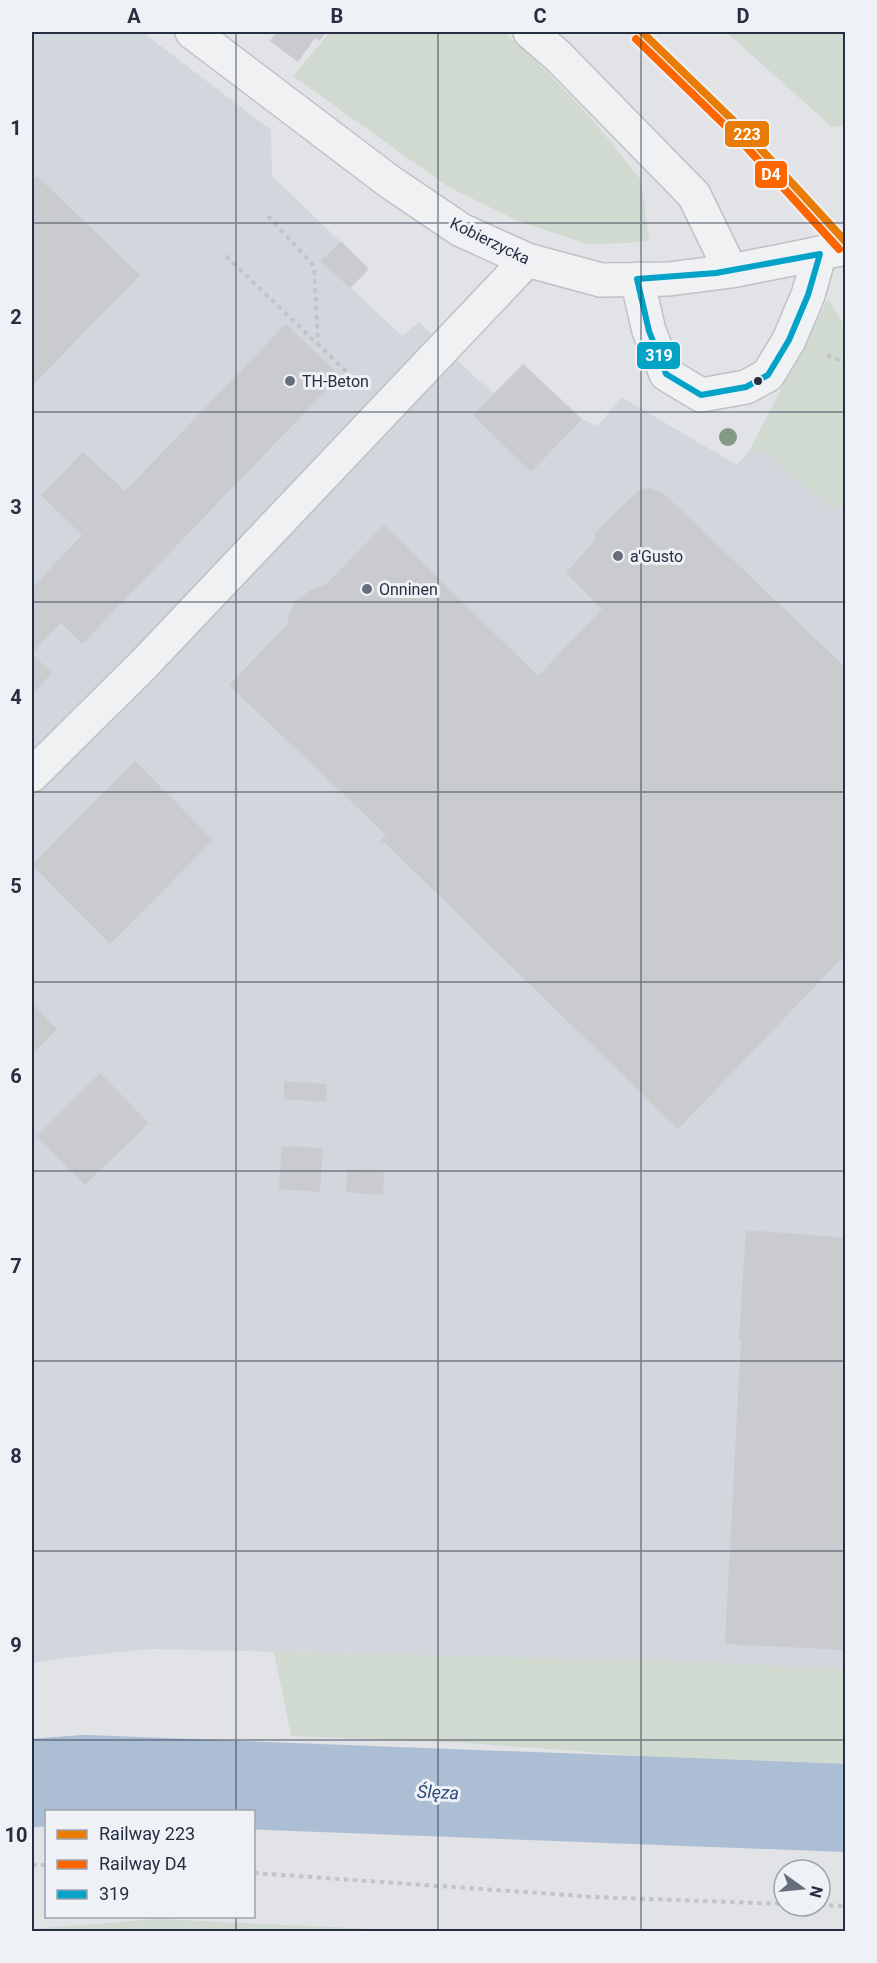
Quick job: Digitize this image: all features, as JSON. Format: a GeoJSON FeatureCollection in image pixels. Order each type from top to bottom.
{"type":"FeatureCollection","features":[{"type":"Feature","properties":{"kind":"street","name":"Kobierzycka"},"geometry":{"type":"LineString","coordinates":[[192,32],[390,182],[461,230],[527,260],[601,280],[669,279],[731,271],[833,251]]}},
{"type":"Feature","properties":{"kind":"street"},"geometry":{"type":"LineString","coordinates":[[530,32],[558,56],[694,195],[731,271]]}},
{"type":"Feature","properties":{"kind":"street"},"geometry":{"type":"LineString","coordinates":[[637,279],[649,331],[666,374],[701,395],[746,387],[768,375],[789,340],[808,295],[833,251]]}},
{"type":"Feature","properties":{"kind":"street"},"geometry":{"type":"LineString","coordinates":[[32,776],[144,664],[527,260]]}},
{"type":"Feature","properties":{"kind":"path"},"geometry":{"type":"LineString","coordinates":[[268,216],[314,266],[318,344]]}},
{"type":"Feature","properties":{"kind":"path"},"geometry":{"type":"LineString","coordinates":[[226,256],[386,409]]}},
{"type":"Feature","properties":{"kind":"path"},"geometry":{"type":"LineString","coordinates":[[255,1873],[595,1897],[772,1904]]}},
{"type":"Feature","properties":{"kind":"shaded area"},"geometry":{"type":"Polygon","coordinates":[[[32,32],[142,32],[271,130],[272,176],[369,269],[351,288],[402,336],[419,322],[494,394],[523,364],[582,419],[598,426],[621,397],[737,465],[749,451],[768,454],[833,510],[845,506],[845,1669],[647,1660],[149,1649],[32,1663],[32,32]]]}},
{"type":"Feature","properties":{"kind":"shaded area"},"geometry":{"type":"Polygon","coordinates":[[[330,32],[504,32],[592,119],[641,180],[649,240],[587,244],[516,220],[447,186],[293,76],[330,32]]]}},
{"type":"Feature","properties":{"kind":"shaded area"},"geometry":{"type":"Polygon","coordinates":[[[726,32],[845,32],[845,126],[832,127],[726,32]]]}},
{"type":"Feature","properties":{"kind":"shaded area"},"geometry":{"type":"Polygon","coordinates":[[[828,299],[845,326],[845,506],[833,511],[768,454],[749,451],[828,299]]]}},
{"type":"Feature","properties":{"kind":"shaded area"},"geometry":{"type":"Polygon","coordinates":[[[274,1652],[647,1660],[845,1669],[845,1771],[467,1743],[291,1736],[274,1652]]]}},
{"type":"Feature","properties":{"kind":"shaded area"},"geometry":{"type":"Polygon","coordinates":[[[157,1919],[419,1931],[32,1931],[32,1929],[157,1919]]]}},
{"type":"Feature","properties":{"kind":"building"},"geometry":{"type":"Polygon","coordinates":[[[276,32],[327,32],[319,41],[315,38],[298,62],[270,41],[276,32]]]}},
{"type":"Feature","properties":{"kind":"building"},"geometry":{"type":"Polygon","coordinates":[[[37,176],[140,275],[32,386],[32,181],[37,176]]]}},
{"type":"Feature","properties":{"kind":"building"},"geometry":{"type":"Polygon","coordinates":[[[341,241],[369,269],[350,288],[321,261],[341,241]]]}},
{"type":"Feature","properties":{"kind":"building"},"geometry":{"type":"Polygon","coordinates":[[[286,324],[340,376],[82,644],[61,623],[32,654],[32,588],[82,535],[41,495],[83,452],[125,491],[286,324]]]}},
{"type":"Feature","properties":{"kind":"building"},"geometry":{"type":"Polygon","coordinates":[[[523,364],[582,419],[531,472],[473,415],[523,364]]]}},
{"type":"Feature","properties":{"kind":"building"},"geometry":{"type":"Polygon","coordinates":[[[650,488],[662,492],[846,668],[846,954],[678,1129],[384,842],[381,844],[379,842],[386,835],[229,685],[287,625],[290,611],[297,600],[312,589],[325,585],[384,525],[538,676],[602,609],[566,573],[597,538],[594,535],[603,525],[636,493],[650,488]]]}},
{"type":"Feature","properties":{"kind":"building"},"geometry":{"type":"Polygon","coordinates":[[[32,654],[52,673],[32,694],[32,654]]]}},
{"type":"Feature","properties":{"kind":"building"},"geometry":{"type":"Polygon","coordinates":[[[135,761],[213,840],[110,944],[32,865],[135,761]]]}},
{"type":"Feature","properties":{"kind":"building"},"geometry":{"type":"Polygon","coordinates":[[[32,1003],[57,1029],[32,1055],[32,1003]]]}},
{"type":"Feature","properties":{"kind":"building"},"geometry":{"type":"Polygon","coordinates":[[[100,1073],[149,1123],[85,1185],[37,1136],[100,1073]]]}},
{"type":"Feature","properties":{"kind":"building"},"geometry":{"type":"Polygon","coordinates":[[[284,1081],[327,1084],[326,1102],[284,1099],[284,1081]]]}},
{"type":"Feature","properties":{"kind":"building"},"geometry":{"type":"Polygon","coordinates":[[[282,1146],[323,1148],[320,1192],[279,1189],[282,1146]]]}},
{"type":"Feature","properties":{"kind":"building"},"geometry":{"type":"Polygon","coordinates":[[[347,1170],[384,1172],[383,1195],[346,1192],[347,1170]]]}},
{"type":"Feature","properties":{"kind":"building"},"geometry":{"type":"Polygon","coordinates":[[[746,1230],[846,1238],[846,1650],[725,1644],[746,1230]]]}},
{"type":"Feature","properties":{"kind":"waterway","name":"Ślęza"},"geometry":{"type":"LineString","coordinates":[[32,1783],[86,1779],[846,1808]]}},
{"type":"Feature","properties":{"kind":"waterway"},"geometry":{"type":"LineString","coordinates":[[243,1810],[257,1785]]}},
{"type":"Feature","properties":{"kind":"rail line","name":"223"},"geometry":{"type":"LineString","coordinates":[[642,32],[747,134],[846,242]]}},
{"type":"Feature","properties":{"kind":"rail line","name":"D4"},"geometry":{"type":"LineString","coordinates":[[636,39],[740,140],[839,249]]}},
{"type":"Feature","properties":{"kind":"transit line","name":"319"},"geometry":{"type":"LineString","coordinates":[[820,254],[808,295],[789,340],[768,375],[746,387],[701,395],[666,374],[649,331],[637,279],[716,273],[820,254]]}},
{"type":"Feature","properties":{"kind":"place","name":"TH-Beton"},"geometry":{"type":"Point","coordinates":[290,381]}},
{"type":"Feature","properties":{"kind":"place","name":"a'Gusto"},"geometry":{"type":"Point","coordinates":[618,556]}},
{"type":"Feature","properties":{"kind":"place","name":"Onninen"},"geometry":{"type":"Point","coordinates":[367,589]}}]}
